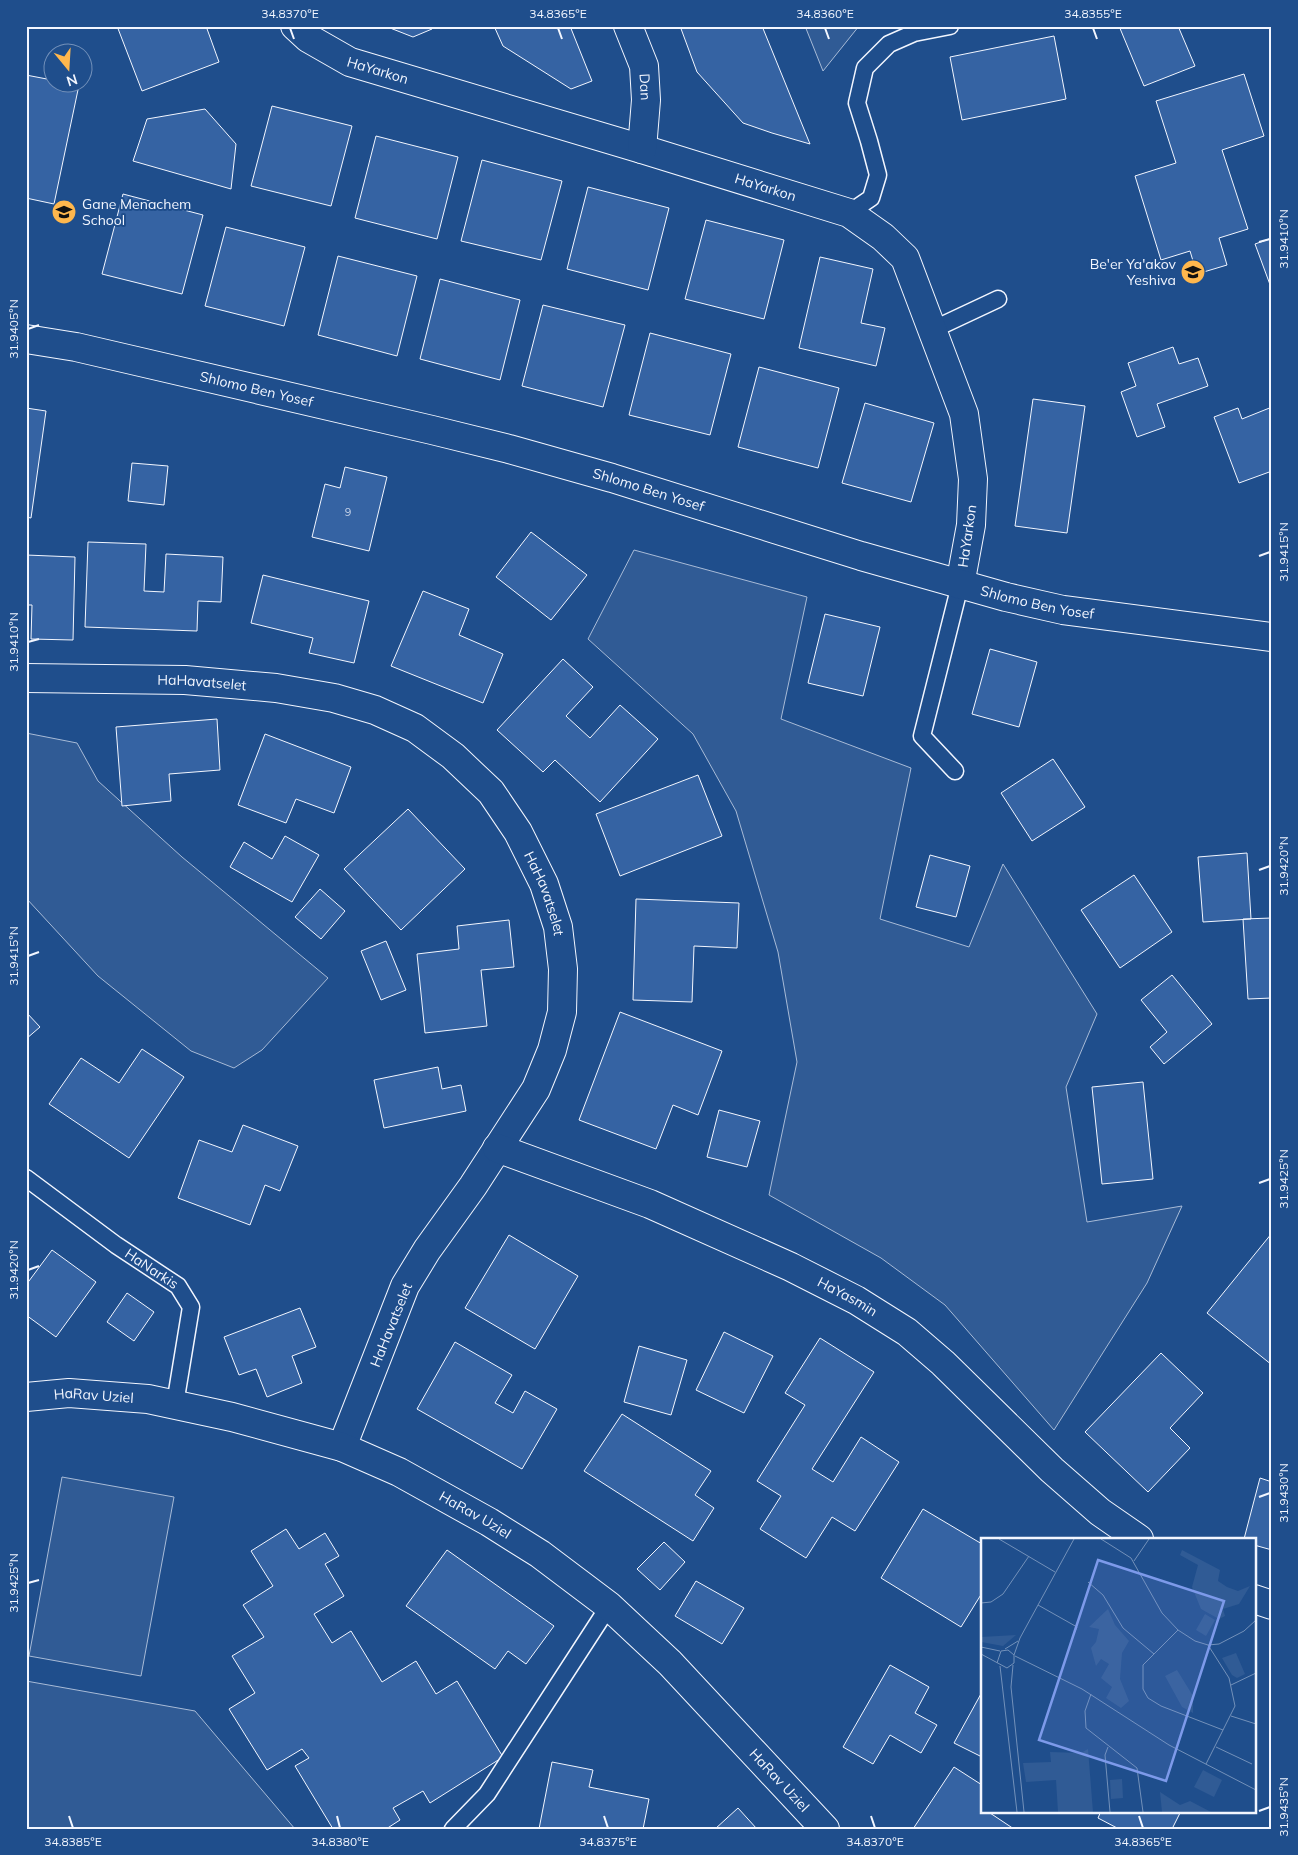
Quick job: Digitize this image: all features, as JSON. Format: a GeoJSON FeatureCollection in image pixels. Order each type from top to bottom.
{"type":"FeatureCollection","features":[{"type":"Feature","properties":{"kind":"street","name":"HaYarkon"},"geometry":{"type":"LineString","coordinates":[[295,26],[308,38],[350,62],[849,213],[883,237],[905,258],[964,414],[973,479],[971,525],[960,585]]}},
{"type":"Feature","properties":{"kind":"street","name":"Dan"},"geometry":{"type":"LineString","coordinates":[[628,26],[644,66],[646,100],[642,149]]}},
{"type":"Feature","properties":{"kind":"street","name":"Shlomo Ben Yosef"},"geometry":{"type":"LineString","coordinates":[[26,339],[76,347],[432,430],[509,450],[612,478],[960,585],[1063,610],[1272,637]]}},
{"type":"Feature","properties":{"kind":"street","name":"HaHavatselet"},"geometry":{"type":"LineString","coordinates":[[26,678],[185,680],[276,688],[334,698],[375,710],[416,728],[453,756],[491,792],[518,832],[544,884],[558,928],[563,969],[562,1012],[552,1050],[536,1089],[405,1286],[342,1447]]}},
{"type":"Feature","properties":{"kind":"street","name":"HaYasmin"},"geometry":{"type":"LineString","coordinates":[[497,1148],[650,1204],[791,1267],[856,1300],[907,1332],[943,1363],[1052,1470],[1100,1512],[1138,1538]]}},
{"type":"Feature","properties":{"kind":"street","name":"HaRav Uziel"},"geometry":{"type":"LineString","coordinates":[[26,1397],[69,1393],[148,1399],[175,1404],[232,1417],[342,1447],[399,1472],[489,1522],[540,1554],[609,1606],[670,1663],[826,1829]]}},
{"type":"Feature","properties":{"kind":"street"},"geometry":{"type":"LineString","coordinates":[[1256,1600],[1272,1605]]}},
{"type":"Feature","properties":{"kind":"lane"},"geometry":{"type":"LineString","coordinates":[[849,213],[870,198],[878,176],[857,103],[865,68],[890,44],[914,32],[950,26]]}},
{"type":"Feature","properties":{"kind":"lane"},"geometry":{"type":"LineString","coordinates":[[932,330],[998,299]]}},
{"type":"Feature","properties":{"kind":"lane"},"geometry":{"type":"LineString","coordinates":[[955,771],[922,736],[960,585]]}},
{"type":"Feature","properties":{"kind":"lane","name":"HaNarkis"},"geometry":{"type":"LineString","coordinates":[[26,1178],[116,1245],[178,1286],[191,1307],[175,1404]]}},
{"type":"Feature","properties":{"kind":"lane"},"geometry":{"type":"LineString","coordinates":[[454,1829],[487,1794],[609,1606]]}},
{"type":"Feature","properties":{"kind":"shaded area"},"geometry":{"type":"Polygon","coordinates":[[[805,26],[859,26],[823,71],[805,26]]]}},
{"type":"Feature","properties":{"kind":"shaded area"},"geometry":{"type":"Polygon","coordinates":[[[634,550],[807,597],[781,719],[911,768],[880,919],[969,947],[1003,864],[1097,1014],[1066,1087],[1087,1222],[1182,1206],[1147,1283],[1054,1430],[945,1305],[881,1258],[769,1195],[797,1062],[778,952],[736,811],[693,734],[588,639],[634,550]]]}},
{"type":"Feature","properties":{"kind":"shaded area"},"geometry":{"type":"Polygon","coordinates":[[[26,733],[77,743],[98,781],[182,857],[328,978],[262,1050],[234,1068],[191,1051],[98,976],[26,898],[26,733]]]}},
{"type":"Feature","properties":{"kind":"shaded area"},"geometry":{"type":"Polygon","coordinates":[[[62,1477],[174,1497],[141,1676],[29,1656],[62,1477]]]}},
{"type":"Feature","properties":{"kind":"shaded area"},"geometry":{"type":"Polygon","coordinates":[[[26,1681],[195,1711],[295,1829],[26,1829],[26,1681]]]}},
{"type":"Feature","properties":{"kind":"building"},"geometry":{"type":"Polygon","coordinates":[[[117,26],[206,26],[219,62],[142,91],[117,26]]]}},
{"type":"Feature","properties":{"kind":"building"},"geometry":{"type":"Polygon","coordinates":[[[385,26],[431,26],[432,29],[413,37],[385,26]]]}},
{"type":"Feature","properties":{"kind":"building"},"geometry":{"type":"Polygon","coordinates":[[[494,26],[570,26],[592,81],[571,89],[503,46],[494,26]]]}},
{"type":"Feature","properties":{"kind":"building"},"geometry":{"type":"Polygon","coordinates":[[[680,26],[762,26],[810,144],[743,123],[697,72],[680,26]]]}},
{"type":"Feature","properties":{"kind":"building"},"geometry":{"type":"Polygon","coordinates":[[[1119,26],[1178,26],[1195,66],[1144,86],[1119,26]]]}},
{"type":"Feature","properties":{"kind":"building"},"geometry":{"type":"Polygon","coordinates":[[[1054,36],[1066,99],[962,120],[950,57],[1054,36]]]}},
{"type":"Feature","properties":{"kind":"building"},"geometry":{"type":"Polygon","coordinates":[[[1244,74],[1264,136],[1222,150],[1248,229],[1219,238],[1227,265],[1197,274],[1190,251],[1161,260],[1135,176],[1176,163],[1156,101],[1244,74]]]}},
{"type":"Feature","properties":{"kind":"building"},"geometry":{"type":"Polygon","coordinates":[[[26,75],[42,78],[42,92],[78,92],[54,204],[26,198],[26,75]]]}},
{"type":"Feature","properties":{"kind":"building"},"geometry":{"type":"Polygon","coordinates":[[[272,106],[352,126],[331,206],[251,186],[272,106]]]}},
{"type":"Feature","properties":{"kind":"building"},"geometry":{"type":"Polygon","coordinates":[[[205,109],[236,144],[231,189],[133,161],[147,119],[205,109]]]}},
{"type":"Feature","properties":{"kind":"building"},"geometry":{"type":"Polygon","coordinates":[[[376,136],[458,157],[437,239],[355,218],[376,136]]]}},
{"type":"Feature","properties":{"kind":"building"},"geometry":{"type":"Polygon","coordinates":[[[482,160],[562,181],[541,260],[461,241],[482,160]]]}},
{"type":"Feature","properties":{"kind":"building"},"geometry":{"type":"Polygon","coordinates":[[[588,187],[669,208],[648,290],[567,269],[588,187]]]}},
{"type":"Feature","properties":{"kind":"building"},"geometry":{"type":"Polygon","coordinates":[[[123,194],[203,215],[182,294],[102,274],[123,194]]]}},
{"type":"Feature","properties":{"kind":"building"},"geometry":{"type":"Polygon","coordinates":[[[706,220],[784,240],[764,319],[685,299],[706,220]]]}},
{"type":"Feature","properties":{"kind":"building"},"geometry":{"type":"Polygon","coordinates":[[[226,227],[305,247],[284,326],[205,306],[226,227]]]}},
{"type":"Feature","properties":{"kind":"building"},"geometry":{"type":"Polygon","coordinates":[[[1272,238],[1272,290],[1255,244],[1272,238]]]}},
{"type":"Feature","properties":{"kind":"building"},"geometry":{"type":"Polygon","coordinates":[[[338,256],[417,276],[397,356],[318,335],[338,256]]]}},
{"type":"Feature","properties":{"kind":"building"},"geometry":{"type":"Polygon","coordinates":[[[820,257],[873,269],[861,323],[885,328],[876,366],[799,348],[820,257]]]}},
{"type":"Feature","properties":{"kind":"building"},"geometry":{"type":"Polygon","coordinates":[[[440,279],[520,300],[500,380],[420,359],[440,279]]]}},
{"type":"Feature","properties":{"kind":"building"},"geometry":{"type":"Polygon","coordinates":[[[543,305],[625,325],[603,407],[522,386],[543,305]]]}},
{"type":"Feature","properties":{"kind":"building"},"geometry":{"type":"Polygon","coordinates":[[[650,333],[731,354],[710,435],[629,415],[650,333]]]}},
{"type":"Feature","properties":{"kind":"building"},"geometry":{"type":"Polygon","coordinates":[[[1173,347],[1179,364],[1198,358],[1208,386],[1157,404],[1165,427],[1137,437],[1121,392],[1136,386],[1128,363],[1173,347]]]}},
{"type":"Feature","properties":{"kind":"building"},"geometry":{"type":"Polygon","coordinates":[[[759,367],[839,388],[818,468],[738,447],[759,367]]]}},
{"type":"Feature","properties":{"kind":"building"},"geometry":{"type":"Polygon","coordinates":[[[1033,399],[1085,406],[1067,533],[1015,526],[1033,399]]]}},
{"type":"Feature","properties":{"kind":"building"},"geometry":{"type":"Polygon","coordinates":[[[865,403],[934,423],[911,502],[842,483],[865,403]]]}},
{"type":"Feature","properties":{"kind":"building"},"geometry":{"type":"Polygon","coordinates":[[[1272,407],[1272,471],[1239,483],[1214,417],[1238,408],[1242,419],[1272,407]]]}},
{"type":"Feature","properties":{"kind":"building"},"geometry":{"type":"Polygon","coordinates":[[[26,408],[46,411],[31,518],[26,517],[26,408]]]}},
{"type":"Feature","properties":{"kind":"building"},"geometry":{"type":"Polygon","coordinates":[[[132,463],[168,466],[164,505],[128,501],[132,463]]]}},
{"type":"Feature","properties":{"kind":"building"},"geometry":{"type":"Polygon","coordinates":[[[345,467],[387,477],[369,551],[312,537],[325,484],[340,488],[345,467]]]}},
{"type":"Feature","properties":{"kind":"building"},"geometry":{"type":"Polygon","coordinates":[[[531,532],[587,575],[551,620],[496,577],[531,532]]]}},
{"type":"Feature","properties":{"kind":"building"},"geometry":{"type":"Polygon","coordinates":[[[88,542],[146,544],[144,591],[164,592],[166,554],[223,557],[221,602],[198,601],[197,631],[85,627],[88,542]]]}},
{"type":"Feature","properties":{"kind":"building"},"geometry":{"type":"Polygon","coordinates":[[[26,555],[75,557],[73,640],[31,639],[32,605],[26,605],[26,555]]]}},
{"type":"Feature","properties":{"kind":"building"},"geometry":{"type":"Polygon","coordinates":[[[263,575],[369,601],[354,663],[309,653],[313,638],[251,623],[263,575]]]}},
{"type":"Feature","properties":{"kind":"building"},"geometry":{"type":"Polygon","coordinates":[[[423,591],[469,609],[459,635],[503,654],[483,703],[391,666],[423,591]]]}},
{"type":"Feature","properties":{"kind":"building"},"geometry":{"type":"Polygon","coordinates":[[[825,614],[880,627],[863,696],[808,683],[825,614]]]}},
{"type":"Feature","properties":{"kind":"building"},"geometry":{"type":"Polygon","coordinates":[[[990,649],[1037,662],[1019,727],[972,714],[990,649]]]}},
{"type":"Feature","properties":{"kind":"building"},"geometry":{"type":"Polygon","coordinates":[[[563,659],[593,687],[566,716],[590,738],[620,705],[658,739],[600,802],[555,760],[543,772],[497,730],[563,659]]]}},
{"type":"Feature","properties":{"kind":"building"},"geometry":{"type":"Polygon","coordinates":[[[217,719],[220,770],[169,774],[171,801],[122,806],[116,727],[217,719]]]}},
{"type":"Feature","properties":{"kind":"building"},"geometry":{"type":"Polygon","coordinates":[[[265,734],[351,767],[334,813],[296,799],[286,823],[238,805],[265,734]]]}},
{"type":"Feature","properties":{"kind":"building"},"geometry":{"type":"Polygon","coordinates":[[[1053,759],[1085,807],[1032,841],[1001,793],[1053,759]]]}},
{"type":"Feature","properties":{"kind":"building"},"geometry":{"type":"Polygon","coordinates":[[[698,775],[722,836],[620,876],[596,814],[698,775]]]}},
{"type":"Feature","properties":{"kind":"building"},"geometry":{"type":"Polygon","coordinates":[[[408,809],[465,869],[401,930],[344,869],[408,809]]]}},
{"type":"Feature","properties":{"kind":"building"},"geometry":{"type":"Polygon","coordinates":[[[285,836],[319,855],[292,902],[230,867],[244,842],[272,859],[285,836]]]}},
{"type":"Feature","properties":{"kind":"building"},"geometry":{"type":"Polygon","coordinates":[[[1247,853],[1251,919],[1203,922],[1198,857],[1247,853]]]}},
{"type":"Feature","properties":{"kind":"building"},"geometry":{"type":"Polygon","coordinates":[[[930,855],[970,866],[956,917],[916,907],[930,855]]]}},
{"type":"Feature","properties":{"kind":"building"},"geometry":{"type":"Polygon","coordinates":[[[1134,875],[1172,932],[1120,968],[1081,910],[1134,875]]]}},
{"type":"Feature","properties":{"kind":"building"},"geometry":{"type":"Polygon","coordinates":[[[320,889],[345,911],[321,939],[295,917],[320,889]]]}},
{"type":"Feature","properties":{"kind":"building"},"geometry":{"type":"Polygon","coordinates":[[[636,899],[739,903],[737,948],[694,946],[692,1002],[633,1000],[636,899]]]}},
{"type":"Feature","properties":{"kind":"building"},"geometry":{"type":"Polygon","coordinates":[[[1272,918],[1272,998],[1248,999],[1243,919],[1272,918]]]}},
{"type":"Feature","properties":{"kind":"building"},"geometry":{"type":"Polygon","coordinates":[[[509,920],[514,967],[481,970],[487,1026],[425,1033],[417,954],[459,949],[457,926],[509,920]]]}},
{"type":"Feature","properties":{"kind":"building"},"geometry":{"type":"Polygon","coordinates":[[[386,941],[406,990],[381,1000],[361,951],[386,941]]]}},
{"type":"Feature","properties":{"kind":"building"},"geometry":{"type":"Polygon","coordinates":[[[1172,975],[1212,1024],[1164,1064],[1150,1047],[1167,1032],[1141,1000],[1172,975]]]}},
{"type":"Feature","properties":{"kind":"building"},"geometry":{"type":"Polygon","coordinates":[[[26,1012],[40,1027],[26,1039],[26,1012]]]}},
{"type":"Feature","properties":{"kind":"building"},"geometry":{"type":"Polygon","coordinates":[[[620,1012],[722,1051],[698,1115],[673,1105],[656,1149],[579,1120],[620,1012]]]}},
{"type":"Feature","properties":{"kind":"building"},"geometry":{"type":"Polygon","coordinates":[[[142,1049],[184,1077],[129,1158],[49,1104],[81,1058],[119,1083],[142,1049]]]}},
{"type":"Feature","properties":{"kind":"building"},"geometry":{"type":"Polygon","coordinates":[[[438,1067],[442,1089],[461,1085],[466,1111],[384,1128],[374,1080],[438,1067]]]}},
{"type":"Feature","properties":{"kind":"building"},"geometry":{"type":"Polygon","coordinates":[[[1143,1082],[1153,1179],[1102,1184],[1092,1087],[1143,1082]]]}},
{"type":"Feature","properties":{"kind":"building"},"geometry":{"type":"Polygon","coordinates":[[[719,1110],[760,1121],[747,1167],[707,1157],[719,1110]]]}},
{"type":"Feature","properties":{"kind":"building"},"geometry":{"type":"Polygon","coordinates":[[[243,1125],[298,1146],[280,1191],[265,1185],[250,1225],[178,1198],[199,1140],[232,1152],[243,1125]]]}},
{"type":"Feature","properties":{"kind":"building"},"geometry":{"type":"Polygon","coordinates":[[[1272,1233],[1272,1365],[1207,1313],[1272,1233]]]}},
{"type":"Feature","properties":{"kind":"building"},"geometry":{"type":"Polygon","coordinates":[[[509,1235],[578,1276],[535,1349],[465,1308],[509,1235]]]}},
{"type":"Feature","properties":{"kind":"building"},"geometry":{"type":"Polygon","coordinates":[[[52,1250],[96,1282],[56,1337],[26,1315],[26,1285],[52,1250]]]}},
{"type":"Feature","properties":{"kind":"building"},"geometry":{"type":"Polygon","coordinates":[[[127,1293],[154,1312],[134,1341],[107,1322],[127,1293]]]}},
{"type":"Feature","properties":{"kind":"building"},"geometry":{"type":"Polygon","coordinates":[[[300,1308],[316,1347],[292,1356],[302,1383],[267,1397],[256,1369],[239,1375],[224,1337],[300,1308]]]}},
{"type":"Feature","properties":{"kind":"building"},"geometry":{"type":"Polygon","coordinates":[[[724,1332],[773,1356],[744,1413],[696,1390],[724,1332]]]}},
{"type":"Feature","properties":{"kind":"building"},"geometry":{"type":"Polygon","coordinates":[[[820,1338],[874,1372],[812,1469],[833,1482],[861,1437],[899,1462],[855,1531],[832,1517],[806,1558],[760,1529],[781,1496],[757,1481],[805,1405],[785,1393],[820,1338]]]}},
{"type":"Feature","properties":{"kind":"building"},"geometry":{"type":"Polygon","coordinates":[[[455,1342],[512,1375],[495,1403],[513,1413],[525,1391],[557,1409],[522,1469],[417,1409],[455,1342]]]}},
{"type":"Feature","properties":{"kind":"building"},"geometry":{"type":"Polygon","coordinates":[[[639,1346],[687,1360],[671,1415],[624,1402],[639,1346]]]}},
{"type":"Feature","properties":{"kind":"building"},"geometry":{"type":"Polygon","coordinates":[[[1161,1353],[1203,1393],[1170,1428],[1190,1448],[1148,1492],[1085,1432],[1161,1353]]]}},
{"type":"Feature","properties":{"kind":"building"},"geometry":{"type":"Polygon","coordinates":[[[622,1414],[711,1471],[695,1495],[714,1508],[693,1541],[584,1471],[622,1414]]]}},
{"type":"Feature","properties":{"kind":"building"},"geometry":{"type":"Polygon","coordinates":[[[1260,1478],[1272,1482],[1272,1550],[1256,1546],[1256,1538],[1244,1538],[1260,1478]]]}},
{"type":"Feature","properties":{"kind":"building"},"geometry":{"type":"Polygon","coordinates":[[[923,1509],[981,1543],[981,1595],[961,1627],[881,1578],[923,1509]]]}},
{"type":"Feature","properties":{"kind":"building"},"geometry":{"type":"Polygon","coordinates":[[[286,1529],[299,1549],[325,1533],[339,1556],[325,1564],[344,1596],[314,1614],[332,1643],[351,1631],[382,1682],[416,1661],[436,1694],[457,1681],[503,1757],[430,1803],[423,1791],[393,1808],[400,1820],[386,1829],[333,1829],[295,1766],[309,1758],[302,1749],[267,1770],[229,1709],[255,1693],[232,1656],[264,1637],[243,1605],[273,1586],[251,1551],[286,1529]]]}},
{"type":"Feature","properties":{"kind":"building"},"geometry":{"type":"Polygon","coordinates":[[[664,1542],[685,1562],[660,1590],[637,1569],[664,1542]]]}},
{"type":"Feature","properties":{"kind":"building"},"geometry":{"type":"Polygon","coordinates":[[[447,1550],[554,1626],[526,1664],[508,1651],[495,1669],[406,1606],[447,1550]]]}},
{"type":"Feature","properties":{"kind":"building"},"geometry":{"type":"Polygon","coordinates":[[[696,1581],[744,1608],[722,1644],[675,1616],[696,1581]]]}},
{"type":"Feature","properties":{"kind":"building"},"geometry":{"type":"Polygon","coordinates":[[[890,1665],[929,1687],[915,1713],[937,1725],[921,1753],[890,1735],[873,1764],[843,1747],[890,1665]]]}},
{"type":"Feature","properties":{"kind":"building"},"geometry":{"type":"Polygon","coordinates":[[[981,1694],[981,1756],[954,1743],[981,1694]]]}},
{"type":"Feature","properties":{"kind":"building"},"geometry":{"type":"Polygon","coordinates":[[[552,1762],[593,1770],[589,1787],[649,1799],[643,1829],[539,1829],[552,1762]]]}},
{"type":"Feature","properties":{"kind":"building"},"geometry":{"type":"Polygon","coordinates":[[[954,1767],[981,1784],[981,1812],[988,1812],[1014,1829],[913,1829],[954,1767]]]}},
{"type":"Feature","properties":{"kind":"building"},"geometry":{"type":"Polygon","coordinates":[[[738,1808],[757,1829],[715,1829],[738,1808]]]}},
{"type":"Feature","properties":{"kind":"building"},"geometry":{"type":"Polygon","coordinates":[[[1101,1812],[1180,1812],[1172,1829],[1119,1829],[1098,1818],[1101,1812]]]}},
{"type":"Feature","properties":{"kind":"place","name":"Gane Menachem School"},"geometry":{"type":"Point","coordinates":[64,212]}},
{"type":"Feature","properties":{"kind":"place","name":"Be'er Ya'akov Yeshiva"},"geometry":{"type":"Point","coordinates":[1193,272]}}]}
